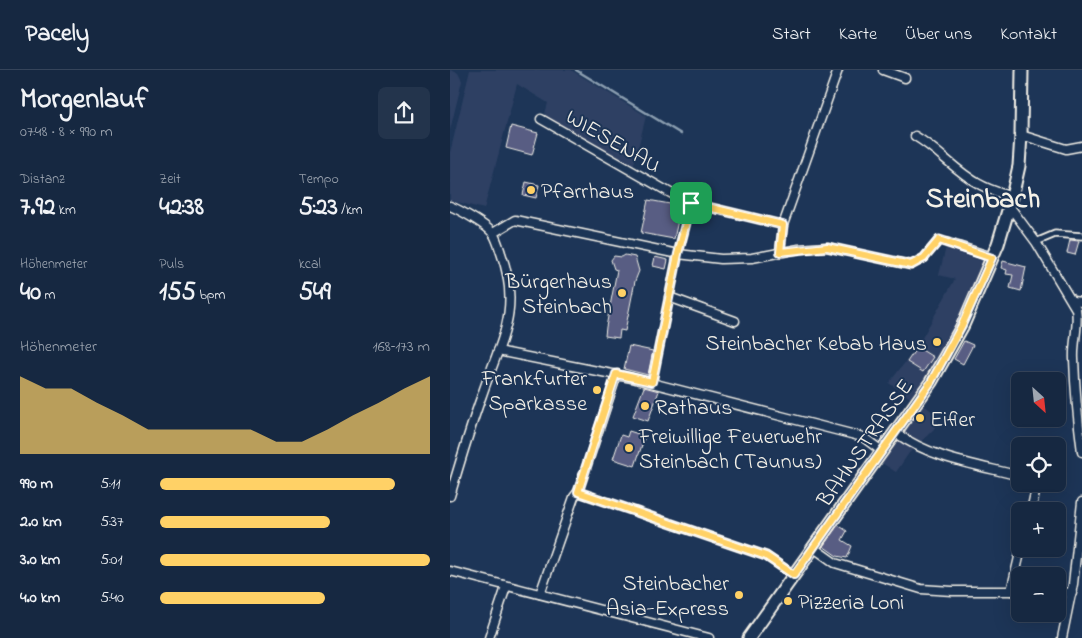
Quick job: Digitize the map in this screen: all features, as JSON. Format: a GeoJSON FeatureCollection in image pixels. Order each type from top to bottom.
{"type":"FeatureCollection","features":[{"type":"Feature","properties":{"kind":"main road","name":"BAHNSTRASSE"},"geometry":{"type":"LineString","coordinates":[[749,638],[883,452],[944,360],[962,325],[992,258],[1011,202],[1019,166],[1022,135],[1022,70]]}},
{"type":"Feature","properties":{"kind":"street"},"geometry":{"type":"LineString","coordinates":[[780,252],[783,225],[838,70]]}},
{"type":"Feature","properties":{"kind":"street"},"geometry":{"type":"LineString","coordinates":[[883,70],[905,78]]}},
{"type":"Feature","properties":{"kind":"street","name":"WIESENAU"},"geometry":{"type":"LineString","coordinates":[[541,119],[674,196],[691,203],[783,225]]}},
{"type":"Feature","properties":{"kind":"street"},"geometry":{"type":"LineString","coordinates":[[1022,135],[1066,149],[1082,146]]}},
{"type":"Feature","properties":{"kind":"street"},"geometry":{"type":"LineString","coordinates":[[915,136],[932,146],[954,166],[979,184],[1011,202],[1072,301],[1077,317],[1074,338],[1074,360],[1082,452]]}},
{"type":"Feature","properties":{"kind":"street"},"geometry":{"type":"LineString","coordinates":[[652,382],[678,254],[691,203]]}},
{"type":"Feature","properties":{"kind":"street"},"geometry":{"type":"LineString","coordinates":[[450,206],[467,214],[494,233],[505,264],[511,290],[508,316],[498,351],[482,393],[450,496]]}},
{"type":"Feature","properties":{"kind":"street"},"geometry":{"type":"LineString","coordinates":[[494,233],[515,220],[678,254],[721,259],[752,258],[780,252],[827,247],[911,265],[924,258],[939,240],[992,258]]}},
{"type":"Feature","properties":{"kind":"street"},"geometry":{"type":"LineString","coordinates":[[1036,242],[1055,234],[1082,236]]}},
{"type":"Feature","properties":{"kind":"street"},"geometry":{"type":"LineString","coordinates":[[669,297],[735,321]]}},
{"type":"Feature","properties":{"kind":"street"},"geometry":{"type":"LineString","coordinates":[[1072,301],[1082,302]]}},
{"type":"Feature","properties":{"kind":"street"},"geometry":{"type":"LineString","coordinates":[[498,351],[652,382],[862,437],[883,452]]}},
{"type":"Feature","properties":{"kind":"street"},"geometry":{"type":"LineString","coordinates":[[540,594],[574,496],[578,492],[616,374]]}},
{"type":"Feature","properties":{"kind":"street"},"geometry":{"type":"LineString","coordinates":[[896,432],[909,442],[934,454],[1011,474]]}},
{"type":"Feature","properties":{"kind":"street"},"geometry":{"type":"LineString","coordinates":[[578,492],[766,556],[794,575]]}},
{"type":"Feature","properties":{"kind":"street"},"geometry":{"type":"LineString","coordinates":[[1062,638],[1072,593],[1082,502]]}},
{"type":"Feature","properties":{"kind":"street"},"geometry":{"type":"LineString","coordinates":[[814,548],[835,563],[921,589],[1011,591]]}},
{"type":"Feature","properties":{"kind":"street"},"geometry":{"type":"LineString","coordinates":[[450,571],[709,638]]}},
{"type":"Feature","properties":{"kind":"street"},"geometry":{"type":"LineString","coordinates":[[489,638],[506,587]]}},
{"type":"Feature","properties":{"kind":"street"},"geometry":{"type":"LineString","coordinates":[[1066,593],[1072,593]]}},
{"type":"Feature","properties":{"kind":"shaded area"},"geometry":{"type":"Polygon","coordinates":[[[450,70],[458,73],[462,81],[450,130],[450,70]]]}},
{"type":"Feature","properties":{"kind":"shaded area"},"geometry":{"type":"Polygon","coordinates":[[[470,70],[571,70],[646,116],[633,168],[547,118],[545,114],[548,103],[517,84],[484,209],[450,200],[450,153],[470,70]]]}},
{"type":"Feature","properties":{"kind":"shaded area"},"geometry":{"type":"Polygon","coordinates":[[[947,243],[992,258],[961,326],[916,402],[889,383],[917,347],[955,279],[939,275],[947,243]]]}},
{"type":"Feature","properties":{"kind":"shaded area"},"geometry":{"type":"Polygon","coordinates":[[[922,404],[939,416],[934,429],[909,453],[896,472],[882,463],[922,404]]]}},
{"type":"Feature","properties":{"kind":"building"},"geometry":{"type":"Polygon","coordinates":[[[511,126],[538,133],[532,155],[506,148],[511,126]]]}},
{"type":"Feature","properties":{"kind":"building","name":"Pfarrhaus"},"geometry":{"type":"Polygon","coordinates":[[[526,182],[539,185],[536,198],[523,195],[526,182]]]}},
{"type":"Feature","properties":{"kind":"building"},"geometry":{"type":"Polygon","coordinates":[[[648,200],[681,206],[674,239],[641,233],[648,200]]]}},
{"type":"Feature","properties":{"kind":"building"},"geometry":{"type":"Polygon","coordinates":[[[1070,240],[1079,241],[1075,255],[1067,253],[1070,240]]]}},
{"type":"Feature","properties":{"kind":"building","name":"Bürgerhaus Steinbach"},"geometry":{"type":"Polygon","coordinates":[[[625,255],[635,257],[639,271],[635,281],[625,331],[620,330],[619,338],[605,336],[617,270],[614,269],[611,260],[614,256],[622,257],[625,255]]]}},
{"type":"Feature","properties":{"kind":"building"},"geometry":{"type":"Polygon","coordinates":[[[655,257],[668,260],[666,269],[653,266],[655,257]]]}},
{"type":"Feature","properties":{"kind":"building"},"geometry":{"type":"Polygon","coordinates":[[[1003,261],[1026,267],[1021,291],[1010,288],[1013,275],[1006,274],[1007,270],[1001,268],[1003,261]]]}},
{"type":"Feature","properties":{"kind":"building"},"geometry":{"type":"Polygon","coordinates":[[[964,341],[973,345],[963,364],[954,359],[964,341]]]}},
{"type":"Feature","properties":{"kind":"building"},"geometry":{"type":"Polygon","coordinates":[[[629,346],[653,351],[648,375],[624,369],[629,346]]]}},
{"type":"Feature","properties":{"kind":"building"},"geometry":{"type":"Polygon","coordinates":[[[917,347],[933,357],[923,372],[907,362],[917,347]]]}},
{"type":"Feature","properties":{"kind":"building","name":"Rathaus"},"geometry":{"type":"Polygon","coordinates":[[[644,387],[659,391],[648,421],[633,416],[644,387]]]}},
{"type":"Feature","properties":{"kind":"building","name":"Freiwillige Feuerwehr Steinbach (Taunus)"},"geometry":{"type":"Polygon","coordinates":[[[629,431],[645,436],[635,466],[613,459],[621,435],[627,437],[629,431]]]}},
{"type":"Feature","properties":{"kind":"building"},"geometry":{"type":"Polygon","coordinates":[[[838,525],[847,531],[842,540],[852,546],[847,558],[837,556],[823,546],[838,525]]]}},
{"type":"Feature","properties":{"kind":"waterway","name":"Steinbach"},"geometry":{"type":"LineString","coordinates":[[576,70],[681,134]]}},
{"type":"Feature","properties":{"kind":"place","name":"Pfarrhaus"},"geometry":{"type":"Point","coordinates":[531,190]}},
{"type":"Feature","properties":{"kind":"place","name":"Bürgerhaus Steinbach"},"geometry":{"type":"Point","coordinates":[622,293]}},
{"type":"Feature","properties":{"kind":"place","name":"Steinbacher Kebab Haus"},"geometry":{"type":"Point","coordinates":[937,342]}},
{"type":"Feature","properties":{"kind":"place","name":"Frankfurter Sparkasse"},"geometry":{"type":"Point","coordinates":[597,390]}},
{"type":"Feature","properties":{"kind":"place","name":"Rathaus"},"geometry":{"type":"Point","coordinates":[645,406]}},
{"type":"Feature","properties":{"kind":"place","name":"Eifler"},"geometry":{"type":"Point","coordinates":[920,418]}},
{"type":"Feature","properties":{"kind":"place","name":"Freiwillige Feuerwehr Steinbach (Taunus)"},"geometry":{"type":"Point","coordinates":[629,448]}},
{"type":"Feature","properties":{"kind":"place","name":"Steinbacher Asia-Express"},"geometry":{"type":"Point","coordinates":[739,595]}},
{"type":"Feature","properties":{"kind":"place","name":"Pizzeria Loni"},"geometry":{"type":"Point","coordinates":[788,601]}},
{"type":"Feature","properties":{"kind":"district","name":"Steinbach"},"geometry":{"type":"Point","coordinates":[983,197]}},
{"type":"Feature","properties":{"kind":"route"},"geometry":{"type":"LineString","coordinates":[[691,203],[783,225],[780,252],[827,247],[911,265],[924,258],[939,240],[992,258],[962,325],[931,382],[794,575],[766,556],[578,492],[616,374],[652,382],[678,254],[691,203]]}}]}
